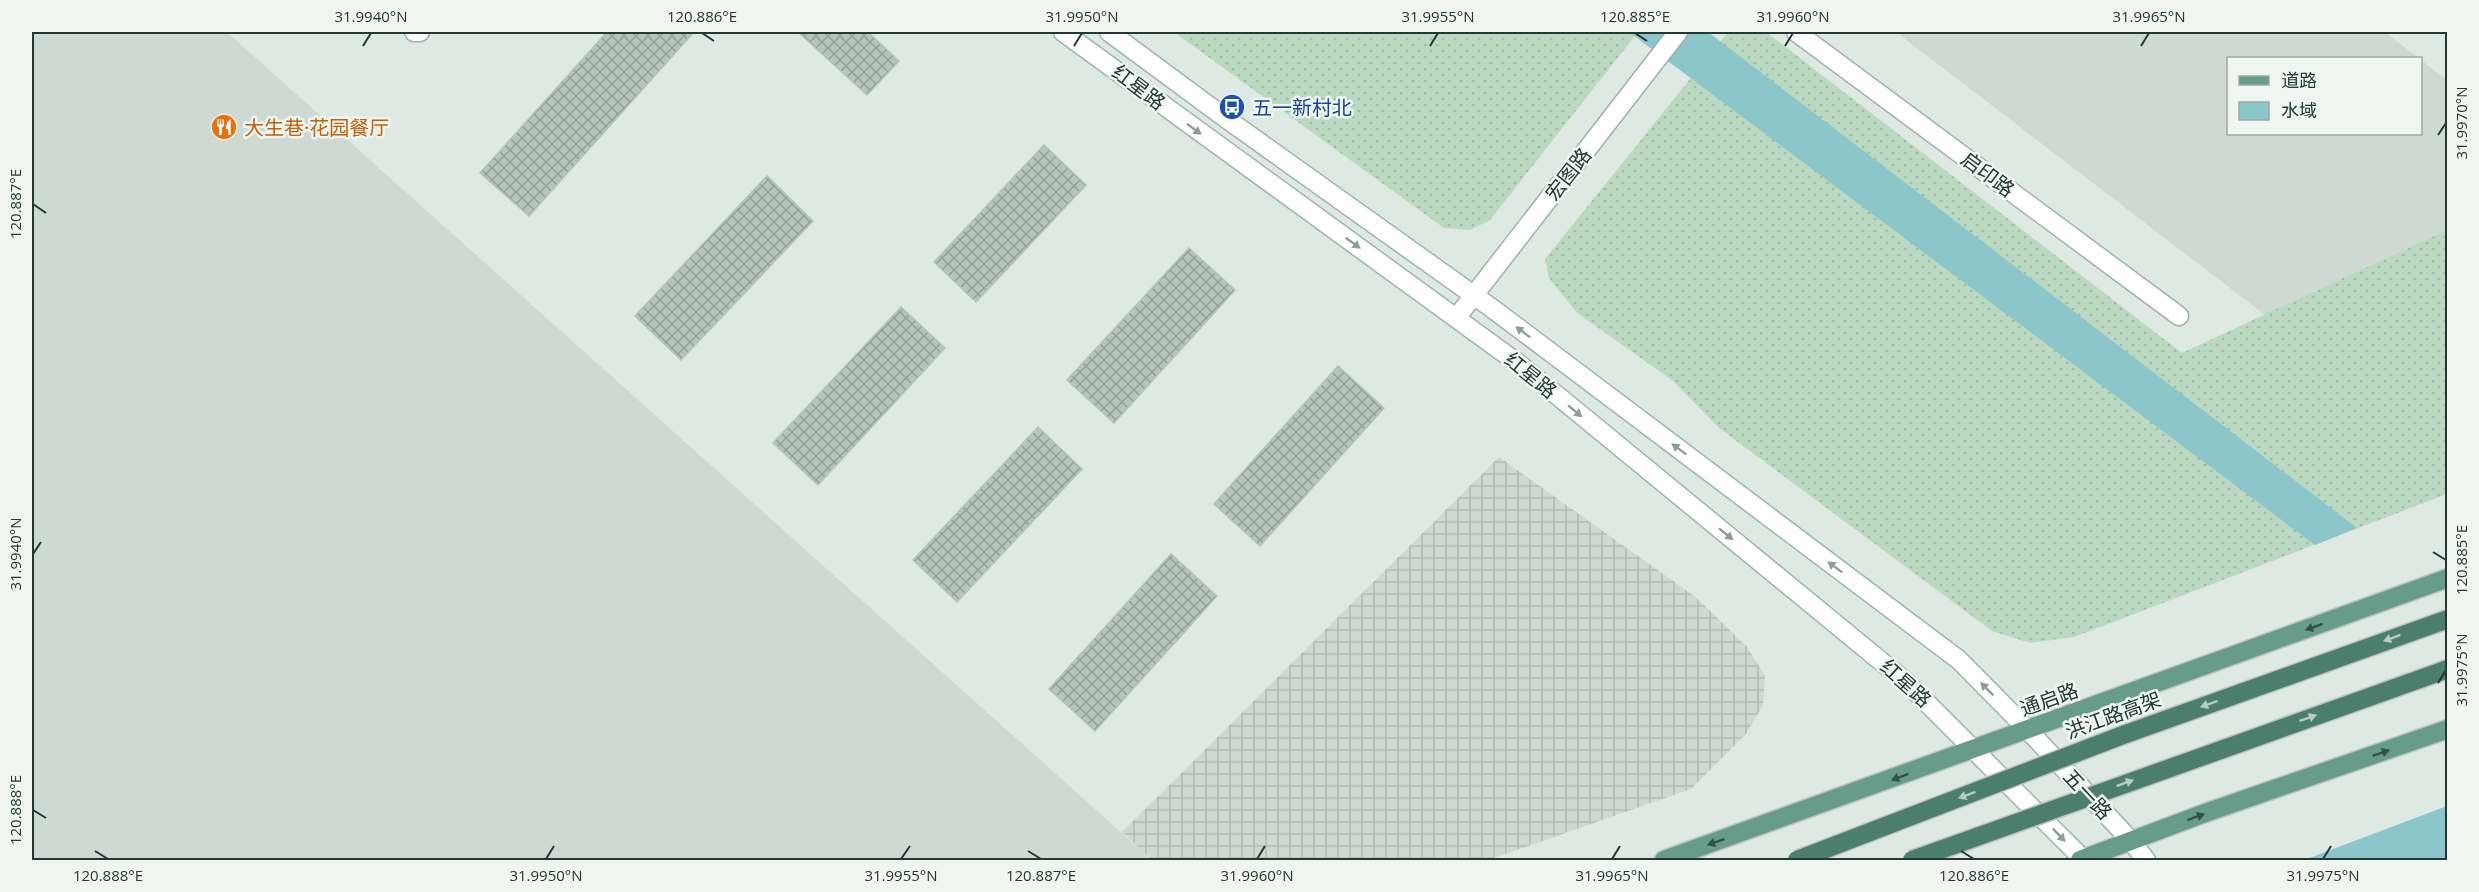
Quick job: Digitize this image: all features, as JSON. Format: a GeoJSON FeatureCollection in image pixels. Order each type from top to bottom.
{"type":"FeatureCollection","features":[{"type":"Feature","properties":{"kind":"highway","name":"洪江路高架"},"geometry":{"type":"LineString","coordinates":[[1797,861],[2123,735],[2448,619]]}},
{"type":"Feature","properties":{"kind":"highway"},"geometry":{"type":"LineString","coordinates":[[1912,861],[2448,669]]}},
{"type":"Feature","properties":{"kind":"main road"},"geometry":{"type":"LineString","coordinates":[[414,32],[420,32]]}},
{"type":"Feature","properties":{"kind":"main road","name":"红星路"},"geometry":{"type":"LineString","coordinates":[[1063,32],[1519,364],[1905,681],[1974,748]]}},
{"type":"Feature","properties":{"kind":"main road","name":"红星路"},"geometry":{"type":"LineString","coordinates":[[1109,32],[1474,296],[1959,660],[2028,730]]}},
{"type":"Feature","properties":{"kind":"main road","name":"宏图路"},"geometry":{"type":"LineString","coordinates":[[1457,317],[1678,32]]}},
{"type":"Feature","properties":{"kind":"main road","name":"启印路"},"geometry":{"type":"LineString","coordinates":[[1796,32],[2179,316]]}},
{"type":"Feature","properties":{"kind":"main road","name":"通启路"},"geometry":{"type":"LineString","coordinates":[[1664,861],[1891,781],[1974,748],[2448,578]]}},
{"type":"Feature","properties":{"kind":"main road"},"geometry":{"type":"LineString","coordinates":[[1974,748],[2082,860],[2448,729]]}},
{"type":"Feature","properties":{"kind":"main road","name":"五一路"},"geometry":{"type":"LineString","coordinates":[[2028,730],[2131,841],[2146,861]]}},
{"type":"Feature","properties":{"kind":"shaded area"},"geometry":{"type":"Polygon","coordinates":[[[32,32],[227,32],[1152,860],[32,860],[32,32]]]}},
{"type":"Feature","properties":{"kind":"shaded area"},"geometry":{"type":"Polygon","coordinates":[[[1896,32],[2384,32],[2418,57],[2227,57],[2227,135],[2422,135],[2422,61],[2447,80],[2447,230],[2265,315],[1896,32]]]}},
{"type":"Feature","properties":{"kind":"shaded area"},"geometry":{"type":"Polygon","coordinates":[[[1499,457],[1697,598],[1747,647],[1765,676],[1763,705],[1746,734],[1691,789],[1488,860],[1152,860],[1122,832],[1499,457]]]}},
{"type":"Feature","properties":{"kind":"green space"},"geometry":{"type":"Polygon","coordinates":[[[1174,32],[1638,32],[1490,220],[1470,230],[1444,228],[1174,32]]]}},
{"type":"Feature","properties":{"kind":"green space"},"geometry":{"type":"Polygon","coordinates":[[[1728,32],[1766,32],[2182,353],[2447,230],[2447,494],[2074,637],[2030,643],[1992,631],[1719,428],[1672,380],[1577,313],[1549,278],[1545,259],[1728,32]]]}},
{"type":"Feature","properties":{"kind":"water"},"geometry":{"type":"Polygon","coordinates":[[[1629,32],[1708,32],[2357,528],[2315,545],[1629,32]]]}},
{"type":"Feature","properties":{"kind":"water"},"geometry":{"type":"Polygon","coordinates":[[[2447,806],[2447,860],[2304,860],[2447,806]]]}},
{"type":"Feature","properties":{"kind":"building"},"geometry":{"type":"Polygon","coordinates":[[[607,32],[694,32],[529,216],[480,173],[607,32]]]}},
{"type":"Feature","properties":{"kind":"building"},"geometry":{"type":"Polygon","coordinates":[[[798,32],[868,32],[899,61],[867,95],[798,32]]]}},
{"type":"Feature","properties":{"kind":"building"},"geometry":{"type":"Polygon","coordinates":[[[1044,145],[1086,185],[976,302],[934,262],[1044,145]]]}},
{"type":"Feature","properties":{"kind":"building"},"geometry":{"type":"Polygon","coordinates":[[[767,176],[813,221],[681,360],[635,316],[767,176]]]}},
{"type":"Feature","properties":{"kind":"building"},"geometry":{"type":"Polygon","coordinates":[[[1189,248],[1235,290],[1114,423],[1067,380],[1189,248]]]}},
{"type":"Feature","properties":{"kind":"building"},"geometry":{"type":"Polygon","coordinates":[[[901,307],[945,348],[818,485],[773,443],[901,307]]]}},
{"type":"Feature","properties":{"kind":"building"},"geometry":{"type":"Polygon","coordinates":[[[1338,366],[1384,408],[1260,546],[1214,504],[1338,366]]]}},
{"type":"Feature","properties":{"kind":"building"},"geometry":{"type":"Polygon","coordinates":[[[1038,427],[1082,469],[957,602],[913,560],[1038,427]]]}},
{"type":"Feature","properties":{"kind":"building"},"geometry":{"type":"Polygon","coordinates":[[[1171,554],[1217,596],[1095,731],[1049,689],[1171,554]]]}},
{"type":"Feature","properties":{"kind":"place","name":"五一新村北"},"geometry":{"type":"Point","coordinates":[1232,107]}},
{"type":"Feature","properties":{"kind":"place","name":"大生巷·花园餐厅"},"geometry":{"type":"Point","coordinates":[224,127]}}]}
